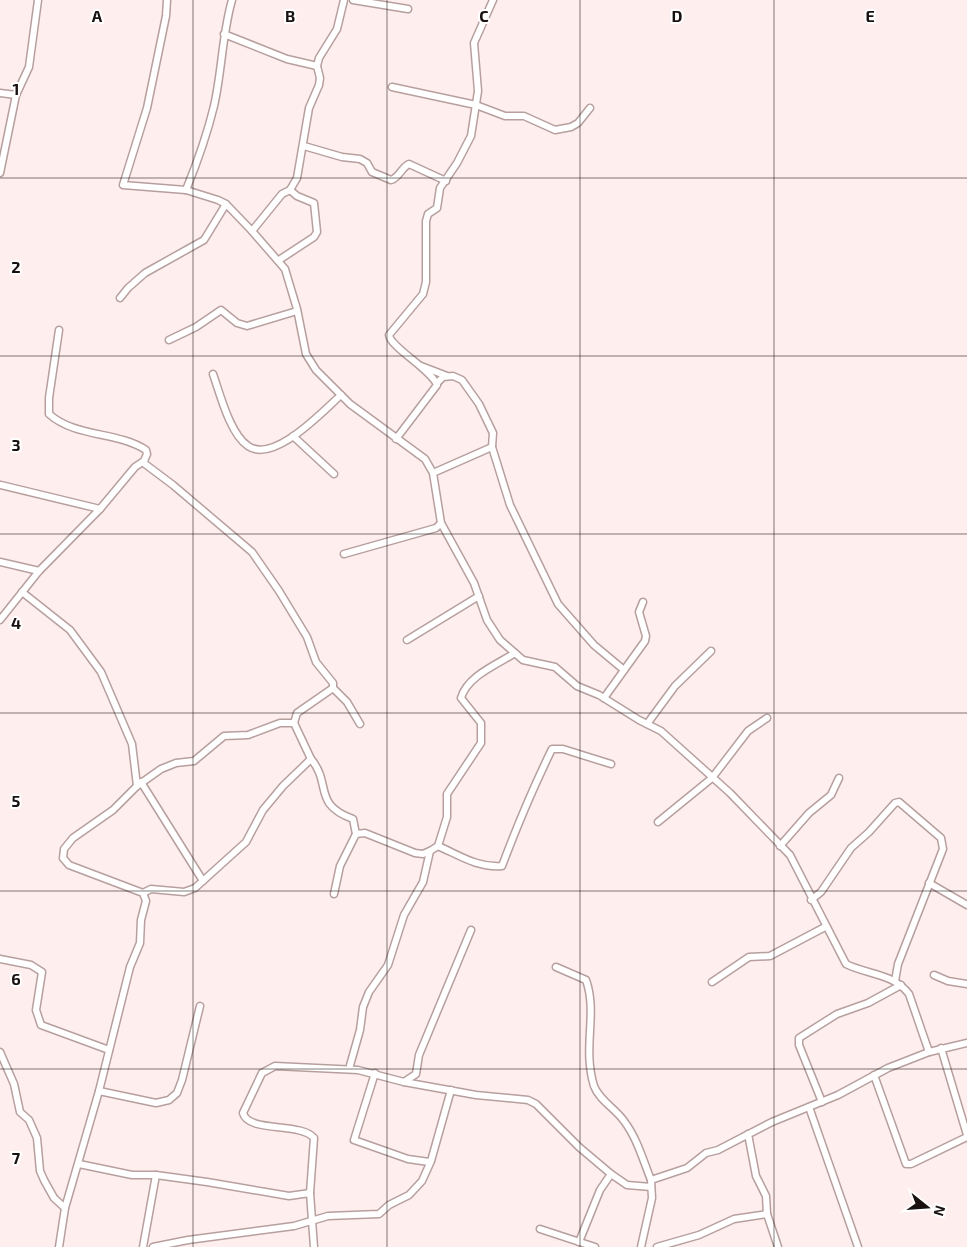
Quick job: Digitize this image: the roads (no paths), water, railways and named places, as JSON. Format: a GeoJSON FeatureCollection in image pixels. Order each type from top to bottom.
{"type":"FeatureCollection","features":[{"type":"Feature","properties":{"kind":"street"},"geometry":{"type":"LineString","coordinates":[[0,173],[16,95],[29,67],[38,0]]}},
{"type":"Feature","properties":{"kind":"street"},"geometry":{"type":"LineString","coordinates":[[166,0],[166,16],[146,108],[124,185],[186,190],[218,200],[226,204],[279,260],[289,279],[308,359],[321,377],[340,395],[425,460],[433,473],[441,523],[479,596],[487,620],[500,640],[528,662],[555,667],[578,686],[604,698],[665,734],[730,793],[790,856],[805,882],[811,900],[846,964],[898,983],[909,994],[929,1052]]}},
{"type":"Feature","properties":{"kind":"street"},"geometry":{"type":"LineString","coordinates":[[186,190],[214,107],[224,34],[232,0]]}},
{"type":"Feature","properties":{"kind":"street"},"geometry":{"type":"LineString","coordinates":[[252,231],[282,194],[290,190],[297,178],[309,108],[320,78],[317,66],[326,45],[340,21],[344,0]]}},
{"type":"Feature","properties":{"kind":"street"},"geometry":{"type":"LineString","coordinates":[[353,0],[408,8]]}},
{"type":"Feature","properties":{"kind":"street"},"geometry":{"type":"LineString","coordinates":[[437,383],[391,342],[389,335],[423,294],[426,282],[426,221],[428,214],[437,208],[438,192],[468,145],[476,105],[478,77],[474,43],[493,0]]}},
{"type":"Feature","properties":{"kind":"street"},"geometry":{"type":"LineString","coordinates":[[224,34],[287,59],[317,66]]}},
{"type":"Feature","properties":{"kind":"street"},"geometry":{"type":"LineString","coordinates":[[392,87],[476,105],[505,116],[524,116],[555,130],[571,128],[583,119],[590,108]]}},
{"type":"Feature","properties":{"kind":"street"},"geometry":{"type":"LineString","coordinates":[[0,94],[16,95]]}},
{"type":"Feature","properties":{"kind":"street"},"geometry":{"type":"LineString","coordinates":[[304,146],[342,157],[360,159],[367,163],[372,172],[391,180],[395,178],[403,167],[409,164],[446,181]]}},
{"type":"Feature","properties":{"kind":"street"},"geometry":{"type":"LineString","coordinates":[[279,260],[314,237],[317,232],[315,205],[311,201],[297,196],[290,190]]}},
{"type":"Feature","properties":{"kind":"street"},"geometry":{"type":"LineString","coordinates":[[120,298],[128,288],[145,274],[204,240],[226,204]]}},
{"type":"Feature","properties":{"kind":"street"},"geometry":{"type":"LineString","coordinates":[[169,340],[196,327],[221,310],[237,323],[247,326],[269,321],[297,311]]}},
{"type":"Feature","properties":{"kind":"street"},"geometry":{"type":"LineString","coordinates":[[0,620],[39,571],[100,509],[136,467],[144,461],[147,452],[144,448],[92,434],[60,422],[49,414],[49,398],[59,330]]}},
{"type":"Feature","properties":{"kind":"street"},"geometry":{"type":"LineString","coordinates":[[419,365],[462,380],[479,404],[493,433],[492,447],[510,505],[558,604],[594,644],[624,670]]}},
{"type":"Feature","properties":{"kind":"street"},"geometry":{"type":"LineString","coordinates":[[213,374],[229,419],[247,446],[254,449],[269,450],[293,436],[340,395]]}},
{"type":"Feature","properties":{"kind":"street"},"geometry":{"type":"LineString","coordinates":[[396,439],[436,389],[437,383],[443,377],[448,376]]}},
{"type":"Feature","properties":{"kind":"street"},"geometry":{"type":"LineString","coordinates":[[293,436],[334,474]]}},
{"type":"Feature","properties":{"kind":"street"},"geometry":{"type":"LineString","coordinates":[[433,473],[492,447]]}},
{"type":"Feature","properties":{"kind":"street"},"geometry":{"type":"LineString","coordinates":[[144,461],[145,464],[173,485],[252,552],[307,637],[316,662],[334,683],[333,688],[347,702],[360,724]]}},
{"type":"Feature","properties":{"kind":"street"},"geometry":{"type":"LineString","coordinates":[[1,485],[100,509]]}},
{"type":"Feature","properties":{"kind":"street"},"geometry":{"type":"LineString","coordinates":[[344,554],[436,528],[441,523]]}},
{"type":"Feature","properties":{"kind":"street"},"geometry":{"type":"LineString","coordinates":[[0,562],[39,571]]}},
{"type":"Feature","properties":{"kind":"street"},"geometry":{"type":"LineString","coordinates":[[22,592],[70,630],[101,672],[132,744],[139,784],[203,881]]}},
{"type":"Feature","properties":{"kind":"street"},"geometry":{"type":"LineString","coordinates":[[407,640],[479,596]]}},
{"type":"Feature","properties":{"kind":"street"},"geometry":{"type":"LineString","coordinates":[[604,698],[645,641],[646,636],[639,612],[643,602]]}},
{"type":"Feature","properties":{"kind":"street"},"geometry":{"type":"LineString","coordinates":[[647,724],[675,686],[711,651]]}},
{"type":"Feature","properties":{"kind":"street"},"geometry":{"type":"LineString","coordinates":[[356,834],[365,833],[414,853],[423,854],[430,852],[438,846],[447,817],[447,794],[481,744],[480,723],[461,698],[462,694],[480,674],[515,653]]}},
{"type":"Feature","properties":{"kind":"street"},"geometry":{"type":"LineString","coordinates":[[333,688],[297,713],[294,723],[320,774],[328,803],[337,812],[353,819],[356,834],[340,866],[334,894]]}},
{"type":"Feature","properties":{"kind":"street"},"geometry":{"type":"LineString","coordinates":[[658,822],[712,778],[748,731],[767,718]]}},
{"type":"Feature","properties":{"kind":"street"},"geometry":{"type":"LineString","coordinates":[[294,723],[280,723],[248,736],[224,736],[194,761],[176,763],[161,769],[139,784],[113,810],[73,838],[62,854],[64,861],[69,865],[143,893],[157,888],[189,891],[203,881],[246,842],[263,810],[283,786],[311,759]]}},
{"type":"Feature","properties":{"kind":"street"},"geometry":{"type":"LineString","coordinates":[[438,846],[458,857],[483,865],[502,866],[519,818],[526,809],[552,749],[564,749],[611,764]]}},
{"type":"Feature","properties":{"kind":"street"},"geometry":{"type":"LineString","coordinates":[[780,846],[809,813],[831,794],[839,778]]}},
{"type":"Feature","properties":{"kind":"street"},"geometry":{"type":"LineString","coordinates":[[811,900],[821,892],[851,848],[899,802],[940,838],[943,845],[898,964],[898,983]]}},
{"type":"Feature","properties":{"kind":"street"},"geometry":{"type":"LineString","coordinates":[[349,1069],[360,1030],[363,1007],[392,957],[404,915],[423,882],[430,852]]}},
{"type":"Feature","properties":{"kind":"street"},"geometry":{"type":"LineString","coordinates":[[929,883],[967,905]]}},
{"type":"Feature","properties":{"kind":"street"},"geometry":{"type":"LineString","coordinates":[[59,1247],[65,1208],[99,1091],[130,967],[140,943],[141,920],[146,901],[143,893]]}},
{"type":"Feature","properties":{"kind":"street"},"geometry":{"type":"LineString","coordinates":[[712,982],[749,957],[770,956],[825,927]]}},
{"type":"Feature","properties":{"kind":"street"},"geometry":{"type":"LineString","coordinates":[[404,1082],[416,1074],[419,1056],[471,930]]}},
{"type":"Feature","properties":{"kind":"street"},"geometry":{"type":"LineString","coordinates":[[0,959],[31,965],[42,972],[36,1010],[41,1025],[109,1050]]}},
{"type":"Feature","properties":{"kind":"street"},"geometry":{"type":"LineString","coordinates":[[556,967],[586,980],[591,1010],[588,1062],[595,1088],[624,1120],[634,1136],[650,1184],[652,1203],[640,1247]]}},
{"type":"Feature","properties":{"kind":"street"},"geometry":{"type":"LineString","coordinates":[[934,975],[948,981],[967,984]]}},
{"type":"Feature","properties":{"kind":"street"},"geometry":{"type":"LineString","coordinates":[[822,1102],[799,1045],[800,1038],[837,1014],[868,1003],[898,983]]}},
{"type":"Feature","properties":{"kind":"street"},"geometry":{"type":"LineString","coordinates":[[99,1091],[156,1103],[170,1100],[177,1093],[182,1080],[200,1006]]}},
{"type":"Feature","properties":{"kind":"street"},"geometry":{"type":"LineString","coordinates":[[314,1247],[310,1193],[314,1138],[311,1135],[256,1123],[244,1117],[244,1109],[262,1073],[270,1067],[349,1069],[375,1073],[404,1082],[532,1101],[611,1174],[626,1185],[650,1184],[687,1168],[706,1153],[718,1150],[748,1134],[822,1102],[874,1076],[929,1052],[967,1043]]}},
{"type":"Feature","properties":{"kind":"street"},"geometry":{"type":"LineString","coordinates":[[874,1076],[906,1164],[911,1164],[967,1136],[941,1048]]}},
{"type":"Feature","properties":{"kind":"street"},"geometry":{"type":"LineString","coordinates":[[0,1052],[14,1084],[20,1112],[29,1120],[37,1138],[40,1171],[54,1198],[65,1208]]}},
{"type":"Feature","properties":{"kind":"street"},"geometry":{"type":"LineString","coordinates":[[375,1073],[354,1140],[408,1159],[430,1162]]}},
{"type":"Feature","properties":{"kind":"street"},"geometry":{"type":"LineString","coordinates":[[153,1247],[188,1240],[294,1226],[328,1216],[379,1214],[389,1205],[409,1195],[422,1181],[430,1162],[451,1090]]}},
{"type":"Feature","properties":{"kind":"street"},"geometry":{"type":"LineString","coordinates":[[809,1107],[858,1247]]}},
{"type":"Feature","properties":{"kind":"street"},"geometry":{"type":"LineString","coordinates":[[748,1134],[756,1176],[766,1196],[767,1214],[778,1247]]}},
{"type":"Feature","properties":{"kind":"street"},"geometry":{"type":"LineString","coordinates":[[79,1164],[132,1175],[156,1175],[289,1196],[310,1193]]}},
{"type":"Feature","properties":{"kind":"street"},"geometry":{"type":"LineString","coordinates":[[579,1242],[600,1190],[611,1174]]}},
{"type":"Feature","properties":{"kind":"street"},"geometry":{"type":"LineString","coordinates":[[143,1247],[156,1175]]}},
{"type":"Feature","properties":{"kind":"street"},"geometry":{"type":"LineString","coordinates":[[657,1247],[699,1234],[734,1220],[767,1214]]}},
{"type":"Feature","properties":{"kind":"street"},"geometry":{"type":"LineString","coordinates":[[540,1228],[595,1247]]}}]}
